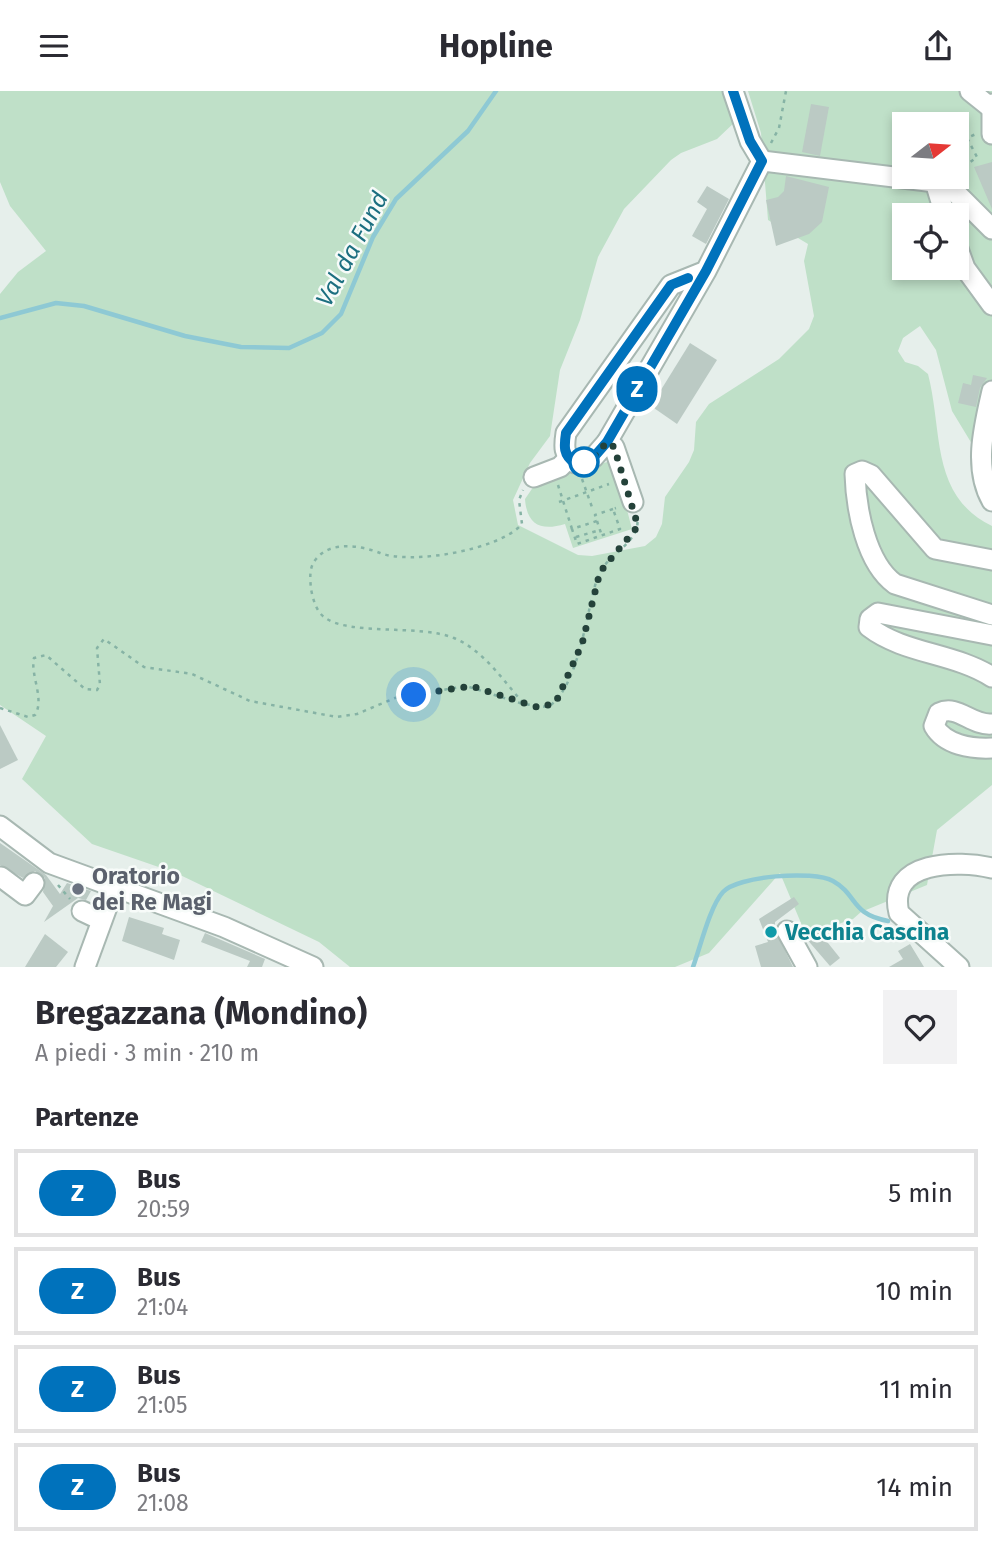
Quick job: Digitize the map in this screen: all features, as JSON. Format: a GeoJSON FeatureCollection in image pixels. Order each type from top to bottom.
{"type":"FeatureCollection","features":[{"type":"Feature","properties":{"kind":"street"},"geometry":{"type":"LineString","coordinates":[[733,91],[750,141],[762,161]]}},
{"type":"Feature","properties":{"kind":"street"},"geometry":{"type":"LineString","coordinates":[[970,91],[991,105],[991,131]]}},
{"type":"Feature","properties":{"kind":"street"},"geometry":{"type":"LineString","coordinates":[[762,161],[892,178]]}},
{"type":"Feature","properties":{"kind":"street"},"geometry":{"type":"LineString","coordinates":[[534,477],[593,458],[607,442],[706,271],[762,161]]}},
{"type":"Feature","properties":{"kind":"street"},"geometry":{"type":"LineString","coordinates":[[949,189],[956,192],[992,229]]}},
{"type":"Feature","properties":{"kind":"street"},"geometry":{"type":"LineString","coordinates":[[567,467],[563,447],[566,433],[671,285],[706,271]]}},
{"type":"Feature","properties":{"kind":"street"},"geometry":{"type":"LineString","coordinates":[[969,273],[992,305]]}},
{"type":"Feature","properties":{"kind":"street"},"geometry":{"type":"LineString","coordinates":[[992,391],[983,429],[982,470],[992,501]]}},
{"type":"Feature","properties":{"kind":"street"},"geometry":{"type":"LineString","coordinates":[[607,442],[614,447],[633,502]]}},
{"type":"Feature","properties":{"kind":"street"},"geometry":{"type":"LineString","coordinates":[[992,561],[935,549],[872,475],[862,471],[855,474],[854,493],[876,564],[882,575],[895,585],[992,615]]}},
{"type":"Feature","properties":{"kind":"street"},"geometry":{"type":"LineString","coordinates":[[992,635],[877,613],[870,619],[869,627],[902,643],[980,669],[992,677]]}},
{"type":"Feature","properties":{"kind":"street"},"geometry":{"type":"LineString","coordinates":[[988,751],[940,737],[934,726],[939,713],[952,709],[971,721],[992,724]]}},
{"type":"Feature","properties":{"kind":"street"},"geometry":{"type":"LineString","coordinates":[[0,826],[42,872],[80,872],[114,888],[225,927],[313,967]]}},
{"type":"Feature","properties":{"kind":"street"},"geometry":{"type":"LineString","coordinates":[[959,967],[899,913],[897,904],[900,890],[909,877],[936,863],[970,862],[992,868]]}},
{"type":"Feature","properties":{"kind":"street"},"geometry":{"type":"LineString","coordinates":[[1,877],[25,895],[42,872]]}},
{"type":"Feature","properties":{"kind":"street"},"geometry":{"type":"LineString","coordinates":[[85,967],[114,888]]}},
{"type":"Feature","properties":{"kind":"street"},"geometry":{"type":"LineString","coordinates":[[82,911],[101,920]]}},
{"type":"Feature","properties":{"kind":"street"},"geometry":{"type":"LineString","coordinates":[[787,931],[807,967]]}},
{"type":"Feature","properties":{"kind":"path"},"geometry":{"type":"LineString","coordinates":[[762,161],[779,128],[786,91]]}},
{"type":"Feature","properties":{"kind":"path"},"geometry":{"type":"LineString","coordinates":[[970,137],[991,131]]}},
{"type":"Feature","properties":{"kind":"path"},"geometry":{"type":"LineString","coordinates":[[970,144],[977,157],[970,162]]}},
{"type":"Feature","properties":{"kind":"path"},"geometry":{"type":"LineString","coordinates":[[567,467],[587,492],[593,510]]}},
{"type":"Feature","properties":{"kind":"path"},"geometry":{"type":"LineString","coordinates":[[567,467],[561,501],[577,544],[620,529],[613,509]]}},
{"type":"Feature","properties":{"kind":"path"},"geometry":{"type":"LineString","coordinates":[[523,704],[485,659],[467,644],[452,637],[425,632],[354,628],[323,616],[314,602],[310,573],[314,561],[321,553],[346,546],[365,547],[388,556],[413,557],[492,543],[522,524],[519,500],[534,477]]}},
{"type":"Feature","properties":{"kind":"path"},"geometry":{"type":"LineString","coordinates":[[561,501],[625,479]]}},
{"type":"Feature","properties":{"kind":"path"},"geometry":{"type":"LineString","coordinates":[[0,708],[28,717],[35,715],[38,701],[32,665],[34,658],[40,655],[46,655],[85,689],[97,690],[100,685],[97,648],[99,642],[104,639],[145,667],[192,674],[250,701],[337,717],[357,714],[395,698],[466,686],[523,704],[548,707],[556,702],[563,691],[582,644],[600,572],[638,528],[633,502],[595,515],[602,536]]}},
{"type":"Feature","properties":{"kind":"path"},"geometry":{"type":"LineString","coordinates":[[572,529],[597,521]]}},
{"type":"Feature","properties":{"kind":"path"},"geometry":{"type":"LineString","coordinates":[[575,538],[600,530]]}},
{"type":"Feature","properties":{"kind":"path"},"geometry":{"type":"LineString","coordinates":[[42,872],[82,911]]}},
{"type":"Feature","properties":{"kind":"green space"},"geometry":{"type":"Polygon","coordinates":[[[0,91],[745,91],[736,121],[717,139],[681,153],[671,160],[624,209],[598,257],[580,320],[560,370],[550,436],[530,463],[513,500],[518,525],[578,555],[592,556],[645,546],[656,537],[662,524],[665,497],[694,450],[696,422],[709,404],[779,359],[809,329],[814,316],[804,261],[808,244],[768,220],[761,133],[748,91],[992,91],[992,477],[952,411],[936,350],[920,326],[903,338],[898,351],[905,362],[918,366],[928,374],[938,440],[948,480],[958,498],[972,513],[992,526],[992,785],[937,830],[927,885],[861,912],[853,919],[806,935],[780,873],[709,953],[675,967],[350,967],[319,942],[176,873],[92,844],[22,779],[46,736],[0,705],[0,294],[18,272],[46,251],[10,206],[0,182],[0,91]]]}},
{"type":"Feature","properties":{"kind":"green space"},"geometry":{"type":"Polygon","coordinates":[[[614,460],[632,529],[573,548],[565,524],[549,527],[532,521],[525,499],[536,483],[614,460]]]}},
{"type":"Feature","properties":{"kind":"building"},"geometry":{"type":"Polygon","coordinates":[[[811,104],[829,107],[820,156],[802,152],[811,104]]]}},
{"type":"Feature","properties":{"kind":"building"},"geometry":{"type":"Polygon","coordinates":[[[992,162],[992,209],[974,167],[992,162]]]}},
{"type":"Feature","properties":{"kind":"building"},"geometry":{"type":"Polygon","coordinates":[[[786,176],[829,187],[822,222],[809,234],[776,246],[766,200],[778,197],[784,191],[786,176]]]}},
{"type":"Feature","properties":{"kind":"building"},"geometry":{"type":"Polygon","coordinates":[[[707,186],[729,199],[706,244],[692,236],[707,209],[697,202],[707,186]]]}},
{"type":"Feature","properties":{"kind":"building"},"geometry":{"type":"Polygon","coordinates":[[[690,343],[717,360],[677,424],[651,406],[690,343]]]}},
{"type":"Feature","properties":{"kind":"building"},"geometry":{"type":"Polygon","coordinates":[[[973,375],[987,378],[980,388],[976,407],[958,403],[963,383],[971,385],[973,375]]]}},
{"type":"Feature","properties":{"kind":"building"},"geometry":{"type":"Polygon","coordinates":[[[0,725],[18,760],[0,769],[0,725]]]}},
{"type":"Feature","properties":{"kind":"building"},"geometry":{"type":"Polygon","coordinates":[[[0,843],[46,875],[60,894],[67,883],[91,891],[86,900],[78,898],[44,922],[53,906],[43,892],[45,878],[35,871],[23,878],[0,865],[0,843]]]}},
{"type":"Feature","properties":{"kind":"building"},"geometry":{"type":"Polygon","coordinates":[[[794,897],[799,904],[775,922],[775,930],[793,967],[761,967],[755,946],[768,942],[759,919],[794,897]]]}},
{"type":"Feature","properties":{"kind":"building"},"geometry":{"type":"Polygon","coordinates":[[[129,917],[164,928],[162,934],[180,940],[174,960],[122,941],[129,917]]]}},
{"type":"Feature","properties":{"kind":"building"},"geometry":{"type":"Polygon","coordinates":[[[816,928],[840,958],[830,966],[805,937],[816,928]]]}},
{"type":"Feature","properties":{"kind":"building"},"geometry":{"type":"Polygon","coordinates":[[[205,933],[265,959],[262,967],[247,967],[250,961],[201,942],[205,933]]]}},
{"type":"Feature","properties":{"kind":"building"},"geometry":{"type":"Polygon","coordinates":[[[45,934],[68,952],[56,967],[25,967],[45,934]]]}},
{"type":"Feature","properties":{"kind":"building"},"geometry":{"type":"Polygon","coordinates":[[[910,944],[924,967],[889,967],[903,959],[898,951],[910,944]]]}},
{"type":"Feature","properties":{"kind":"waterway","name":"Val da Fund"},"geometry":{"type":"LineString","coordinates":[[0,318],[56,303],[84,306],[185,336],[241,347],[289,348],[322,333],[341,314],[373,237],[396,199],[468,131],[496,91]]}},
{"type":"Feature","properties":{"kind":"waterway"},"geometry":{"type":"LineString","coordinates":[[693,967],[718,898],[731,886],[743,882],[793,875],[823,878],[841,886],[867,914],[888,921]]}},
{"type":"Feature","properties":{"kind":"bus line","name":"Z"},"geometry":{"type":"LineString","coordinates":[[688,278],[671,285],[566,433],[563,447],[568,459],[575,463],[593,458],[607,442],[706,271],[762,161],[750,141],[733,91]]}},
{"type":"Feature","properties":{"kind":"place","name":"Oratorio dei Re Magi"},"geometry":{"type":"Point","coordinates":[78,889]}},
{"type":"Feature","properties":{"kind":"place","name":"Vecchia Cascina"},"geometry":{"type":"Point","coordinates":[771,932]}},
{"type":"Feature","properties":{"kind":"route"},"geometry":{"type":"LineString","coordinates":[[414,695],[471,686],[540,708],[556,702],[582,644],[600,572],[638,528],[633,502],[614,447],[607,442],[593,458],[584,462]]}}]}
